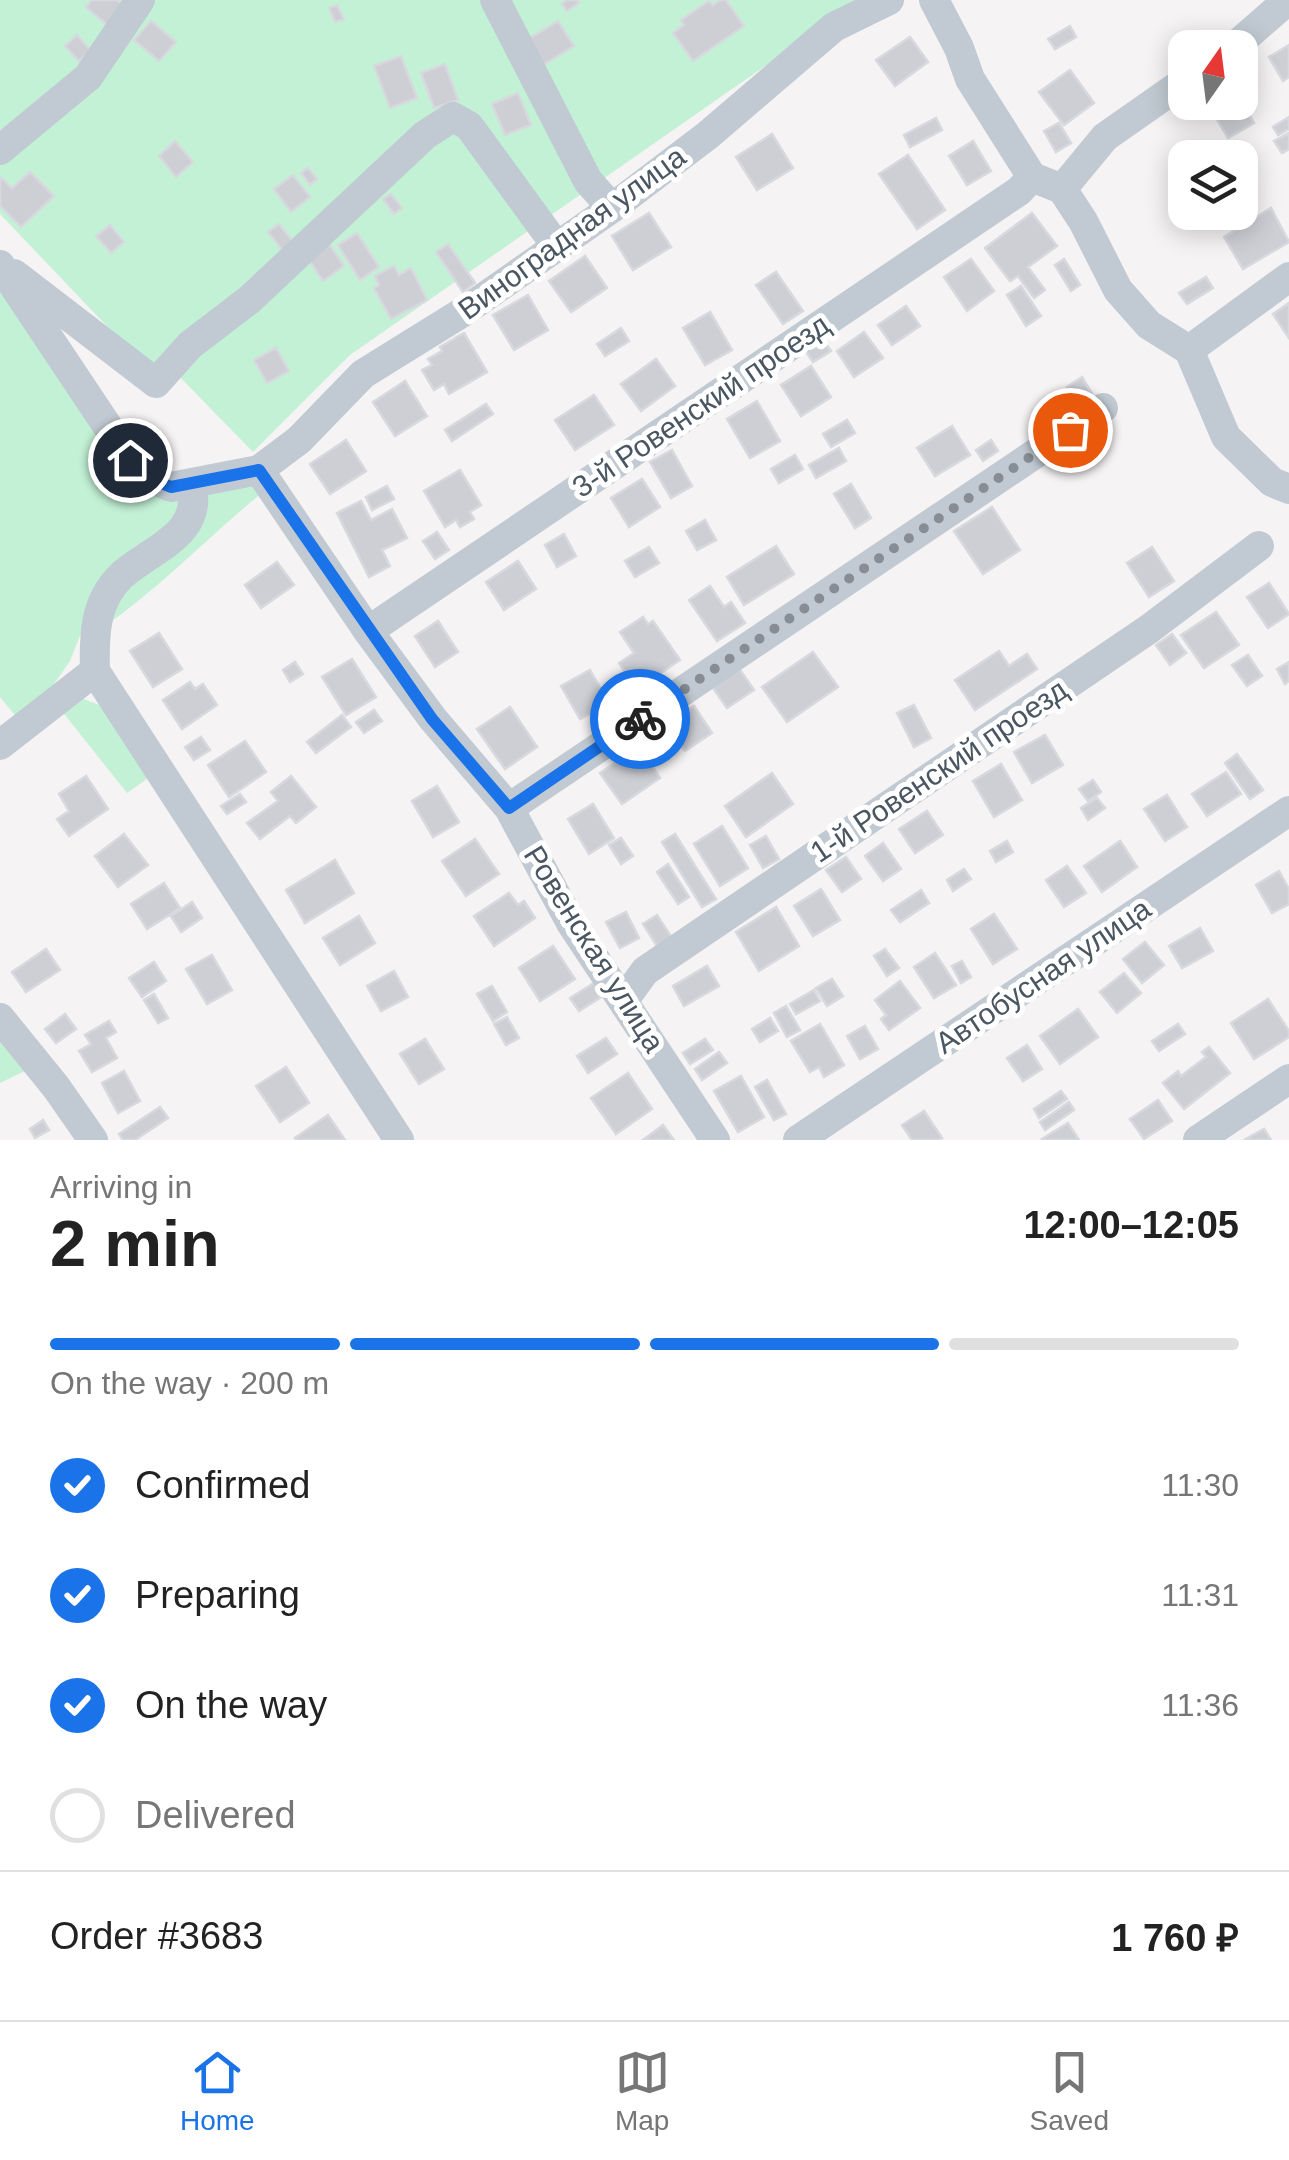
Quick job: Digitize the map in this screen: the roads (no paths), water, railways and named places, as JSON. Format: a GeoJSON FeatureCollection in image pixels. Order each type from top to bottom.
{"type":"FeatureCollection","features":[{"type":"Feature","properties":{"kind":"street"},"geometry":{"type":"LineString","coordinates":[[0,150],[88,77],[140,0]]}},
{"type":"Feature","properties":{"kind":"street"},"geometry":{"type":"LineString","coordinates":[[495,0],[588,181],[612,208]]}},
{"type":"Feature","properties":{"kind":"street","name":"Виноградная улица"},"geometry":{"type":"LineString","coordinates":[[259,470],[299,440],[363,374],[558,248],[708,135],[828,13],[890,0]]}},
{"type":"Feature","properties":{"kind":"street"},"geometry":{"type":"LineString","coordinates":[[934,0],[970,79],[1032,177],[1062,189],[1118,290],[1149,325],[1189,350],[1226,437],[1272,482],[1289,489]]}},
{"type":"Feature","properties":{"kind":"street"},"geometry":{"type":"LineString","coordinates":[[1254,30],[1288,0]]}},
{"type":"Feature","properties":{"kind":"street"},"geometry":{"type":"LineString","coordinates":[[1062,189],[1104,137],[1168,93]]}},
{"type":"Feature","properties":{"kind":"street"},"geometry":{"type":"LineString","coordinates":[[0,265],[156,382],[190,345],[248,300],[425,134],[453,117],[469,126],[558,248]]}},
{"type":"Feature","properties":{"kind":"street","name":"3-й Ровенский проезд"},"geometry":{"type":"LineString","coordinates":[[368,631],[1003,202],[1032,177]]}},
{"type":"Feature","properties":{"kind":"street"},"geometry":{"type":"LineString","coordinates":[[0,265],[130,460],[154,480],[171,487],[259,470]]}},
{"type":"Feature","properties":{"kind":"street"},"geometry":{"type":"LineString","coordinates":[[1189,350],[1289,277]]}},
{"type":"Feature","properties":{"kind":"street"},"geometry":{"type":"LineString","coordinates":[[509,808],[1103,408]]}},
{"type":"Feature","properties":{"kind":"street","name":"Ровенская улица"},"geometry":{"type":"LineString","coordinates":[[259,470],[432,719],[509,808],[571,922],[714,1140]]}},
{"type":"Feature","properties":{"kind":"street"},"geometry":{"type":"LineString","coordinates":[[191,484],[196,500],[174,538],[120,577],[102,606],[94,625],[94,671],[399,1140]]}},
{"type":"Feature","properties":{"kind":"street","name":"1-й Ровенский проезд"},"geometry":{"type":"LineString","coordinates":[[624,1000],[644,971],[1149,629],[1259,546]]}},
{"type":"Feature","properties":{"kind":"street"},"geometry":{"type":"LineString","coordinates":[[0,745],[94,671]]}},
{"type":"Feature","properties":{"kind":"street","name":"Автобусная улица"},"geometry":{"type":"LineString","coordinates":[[798,1140],[1289,811]]}},
{"type":"Feature","properties":{"kind":"street"},"geometry":{"type":"LineString","coordinates":[[0,1018],[93,1140]]}},
{"type":"Feature","properties":{"kind":"street"},"geometry":{"type":"LineString","coordinates":[[1198,1140],[1289,1079]]}}]}
